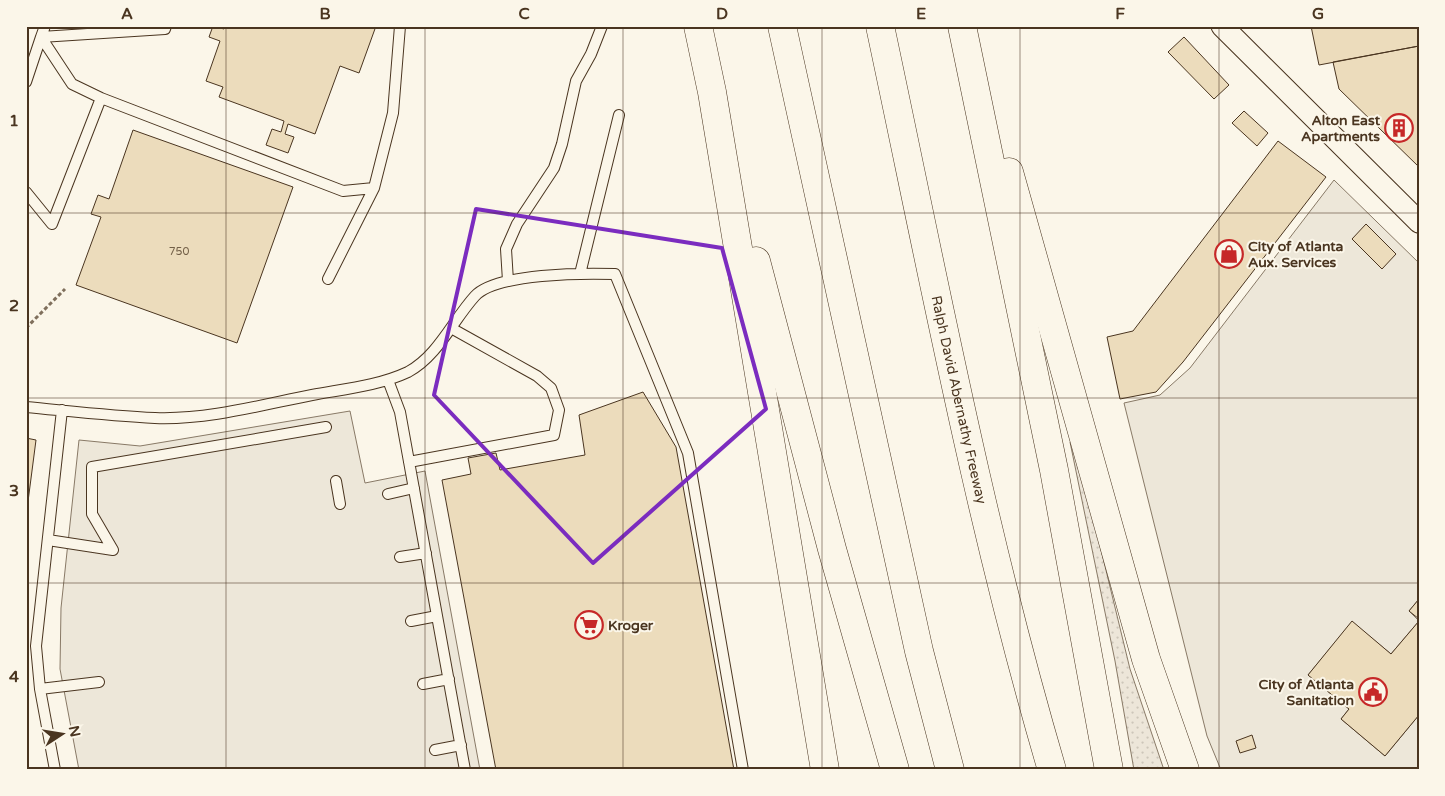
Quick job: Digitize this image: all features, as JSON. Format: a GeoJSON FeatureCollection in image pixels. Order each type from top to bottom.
{"type":"FeatureCollection","features":[{"type":"Feature","properties":{"kind":"highway"},"geometry":{"type":"LineString","coordinates":[[698,26],[712,92],[825,770]]}},
{"type":"Feature","properties":{"kind":"highway"},"geometry":{"type":"LineString","coordinates":[[782,26],[919,651],[950,770]]}},
{"type":"Feature","properties":{"kind":"highway","name":"Ralph David Abernathy Freeway"},"geometry":{"type":"LineString","coordinates":[[880,26],[967,432],[1018,646],[1052,770]]}},
{"type":"Feature","properties":{"kind":"highway"},"geometry":{"type":"LineString","coordinates":[[962,26],[1054,470],[1109,770]]}},
{"type":"Feature","properties":{"kind":"highway"},"geometry":{"type":"LineString","coordinates":[[972,72],[1014,186],[1146,659],[1185,770]]}},
{"type":"Feature","properties":{"kind":"highway"},"geometry":{"type":"LineString","coordinates":[[712,92],[832,548],[895,770]]}},
{"type":"Feature","properties":{"kind":"street"},"geometry":{"type":"LineString","coordinates":[[1222,26],[1419,222]]}},
{"type":"Feature","properties":{"kind":"lane"},"geometry":{"type":"LineString","coordinates":[[26,82],[44,26]]}},
{"type":"Feature","properties":{"kind":"lane"},"geometry":{"type":"LineString","coordinates":[[41,37],[165,29],[166,26]]}},
{"type":"Feature","properties":{"kind":"lane"},"geometry":{"type":"LineString","coordinates":[[328,279],[374,188],[392,113],[400,26]]}},
{"type":"Feature","properties":{"kind":"lane"},"geometry":{"type":"LineString","coordinates":[[508,282],[506,249],[517,224],[554,168],[562,144],[576,81],[591,54],[602,26]]}},
{"type":"Feature","properties":{"kind":"lane"},"geometry":{"type":"LineString","coordinates":[[41,37],[72,84],[101,98],[343,190],[374,188]]}},
{"type":"Feature","properties":{"kind":"lane"},"geometry":{"type":"LineString","coordinates":[[26,192],[52,224],[101,98]]}},
{"type":"Feature","properties":{"kind":"lane"},"geometry":{"type":"LineString","coordinates":[[580,274],[619,115]]}},
{"type":"Feature","properties":{"kind":"lane"},"geometry":{"type":"LineString","coordinates":[[26,407],[155,418],[190,416],[236,410],[388,380],[409,371],[423,361],[476,294],[492,285],[580,274],[615,274],[688,452],[743,770]]}},
{"type":"Feature","properties":{"kind":"lane"},"geometry":{"type":"LineString","coordinates":[[409,462],[554,435],[559,410],[551,388],[537,376],[451,328]]}},
{"type":"Feature","properties":{"kind":"lane"},"geometry":{"type":"LineString","coordinates":[[388,380],[400,412],[465,770]]}},
{"type":"Feature","properties":{"kind":"lane"},"geometry":{"type":"LineString","coordinates":[[55,770],[40,689],[36,646],[62,410]]}},
{"type":"Feature","properties":{"kind":"lane"},"geometry":{"type":"LineString","coordinates":[[48,540],[113,550],[92,514],[92,467],[326,427]]}},
{"type":"Feature","properties":{"kind":"lane"},"geometry":{"type":"LineString","coordinates":[[336,481],[340,504]]}},
{"type":"Feature","properties":{"kind":"lane"},"geometry":{"type":"LineString","coordinates":[[388,494],[414,488]]}},
{"type":"Feature","properties":{"kind":"lane"},"geometry":{"type":"LineString","coordinates":[[400,557],[426,552]]}},
{"type":"Feature","properties":{"kind":"lane"},"geometry":{"type":"LineString","coordinates":[[412,621],[437,616]]}},
{"type":"Feature","properties":{"kind":"lane"},"geometry":{"type":"LineString","coordinates":[[26,668],[38,666]]}},
{"type":"Feature","properties":{"kind":"lane"},"geometry":{"type":"LineString","coordinates":[[423,684],[449,679]]}},
{"type":"Feature","properties":{"kind":"lane"},"geometry":{"type":"LineString","coordinates":[[40,689],[99,682]]}},
{"type":"Feature","properties":{"kind":"lane"},"geometry":{"type":"LineString","coordinates":[[435,750],[461,745]]}},
{"type":"Feature","properties":{"kind":"path"},"geometry":{"type":"LineString","coordinates":[[26,328],[65,289]]}},
{"type":"Feature","properties":{"kind":"highlighted area"},"geometry":{"type":"Polygon","coordinates":[[[476,209],[722,248],[766,409],[593,563],[434,395],[476,209]]]}},
{"type":"Feature","properties":{"kind":"shaded area"},"geometry":{"type":"Polygon","coordinates":[[[1334,180],[1419,263],[1419,599],[1409,611],[1419,621],[1391,654],[1352,622],[1308,675],[1349,709],[1341,719],[1385,756],[1419,715],[1419,770],[1221,770],[1207,736],[1124,403],[1160,395],[1190,368],[1334,180]]]}},
{"type":"Feature","properties":{"kind":"shaded area"},"geometry":{"type":"Polygon","coordinates":[[[350,411],[365,483],[425,471],[480,770],[79,770],[60,669],[61,608],[79,440],[140,446],[350,411]]]}},
{"type":"Feature","properties":{"kind":"shaded area"},"geometry":{"type":"Polygon","coordinates":[[[1070,442],[1076,447],[1130,669],[1164,770],[1134,770],[1115,661],[1070,442]]]}},
{"type":"Feature","properties":{"kind":"building"},"geometry":{"type":"Polygon","coordinates":[[[213,26],[224,29],[225,26],[376,26],[359,73],[340,66],[315,134],[288,124],[285,134],[294,137],[288,153],[266,145],[272,129],[281,132],[284,121],[219,97],[223,87],[206,81],[220,41],[209,37],[213,26]]]}},
{"type":"Feature","properties":{"kind":"building"},"geometry":{"type":"Polygon","coordinates":[[[1311,26],[1419,26],[1419,46],[1319,65],[1311,26]]]}},
{"type":"Feature","properties":{"kind":"building"},"geometry":{"type":"Polygon","coordinates":[[[1184,37],[1229,85],[1214,99],[1168,52],[1184,37]]]}},
{"type":"Feature","properties":{"kind":"building","name":"Alton East Apartments"},"geometry":{"type":"Polygon","coordinates":[[[1419,46],[1419,167],[1339,89],[1333,62],[1419,46]]]}},
{"type":"Feature","properties":{"kind":"building"},"geometry":{"type":"Polygon","coordinates":[[[1244,111],[1268,133],[1257,146],[1232,123],[1244,111]]]}},
{"type":"Feature","properties":{"kind":"building"},"geometry":{"type":"Polygon","coordinates":[[[133,130],[293,187],[237,343],[76,285],[101,217],[91,214],[98,195],[109,199],[133,130]]]}},
{"type":"Feature","properties":{"kind":"building","name":"City of Atlanta Aux. Services"},"geometry":{"type":"Polygon","coordinates":[[[1278,141],[1326,177],[1183,362],[1156,392],[1120,399],[1107,337],[1133,331],[1278,141]]]}},
{"type":"Feature","properties":{"kind":"building"},"geometry":{"type":"Polygon","coordinates":[[[1366,224],[1396,254],[1382,269],[1352,239],[1366,224]]]}},
{"type":"Feature","properties":{"kind":"building","name":"Kroger"},"geometry":{"type":"Polygon","coordinates":[[[643,392],[676,447],[734,770],[496,770],[442,480],[471,474],[468,458],[496,453],[500,470],[585,455],[579,415],[643,392]]]}},
{"type":"Feature","properties":{"kind":"building"},"geometry":{"type":"Polygon","coordinates":[[[26,438],[36,440],[26,517],[26,438]]]}},
{"type":"Feature","properties":{"kind":"building"},"geometry":{"type":"Polygon","coordinates":[[[1419,599],[1419,619],[1409,611],[1419,599]]]}},
{"type":"Feature","properties":{"kind":"building","name":"City of Atlanta Sanitation"},"geometry":{"type":"Polygon","coordinates":[[[1352,621],[1391,654],[1419,621],[1419,715],[1385,756],[1341,719],[1349,709],[1308,675],[1352,621]]]}},
{"type":"Feature","properties":{"kind":"building"},"geometry":{"type":"Polygon","coordinates":[[[1252,735],[1256,748],[1240,753],[1236,741],[1252,735]]]}},
{"type":"Feature","properties":{"kind":"place","name":"Alton East Apartments"},"geometry":{"type":"Point","coordinates":[1399,128]}},
{"type":"Feature","properties":{"kind":"place","name":"City of Atlanta Aux. Services"},"geometry":{"type":"Point","coordinates":[1229,254]}},
{"type":"Feature","properties":{"kind":"place","name":"Kroger"},"geometry":{"type":"Point","coordinates":[589,625]}},
{"type":"Feature","properties":{"kind":"place","name":"City of Atlanta Sanitation"},"geometry":{"type":"Point","coordinates":[1373,692]}}]}
